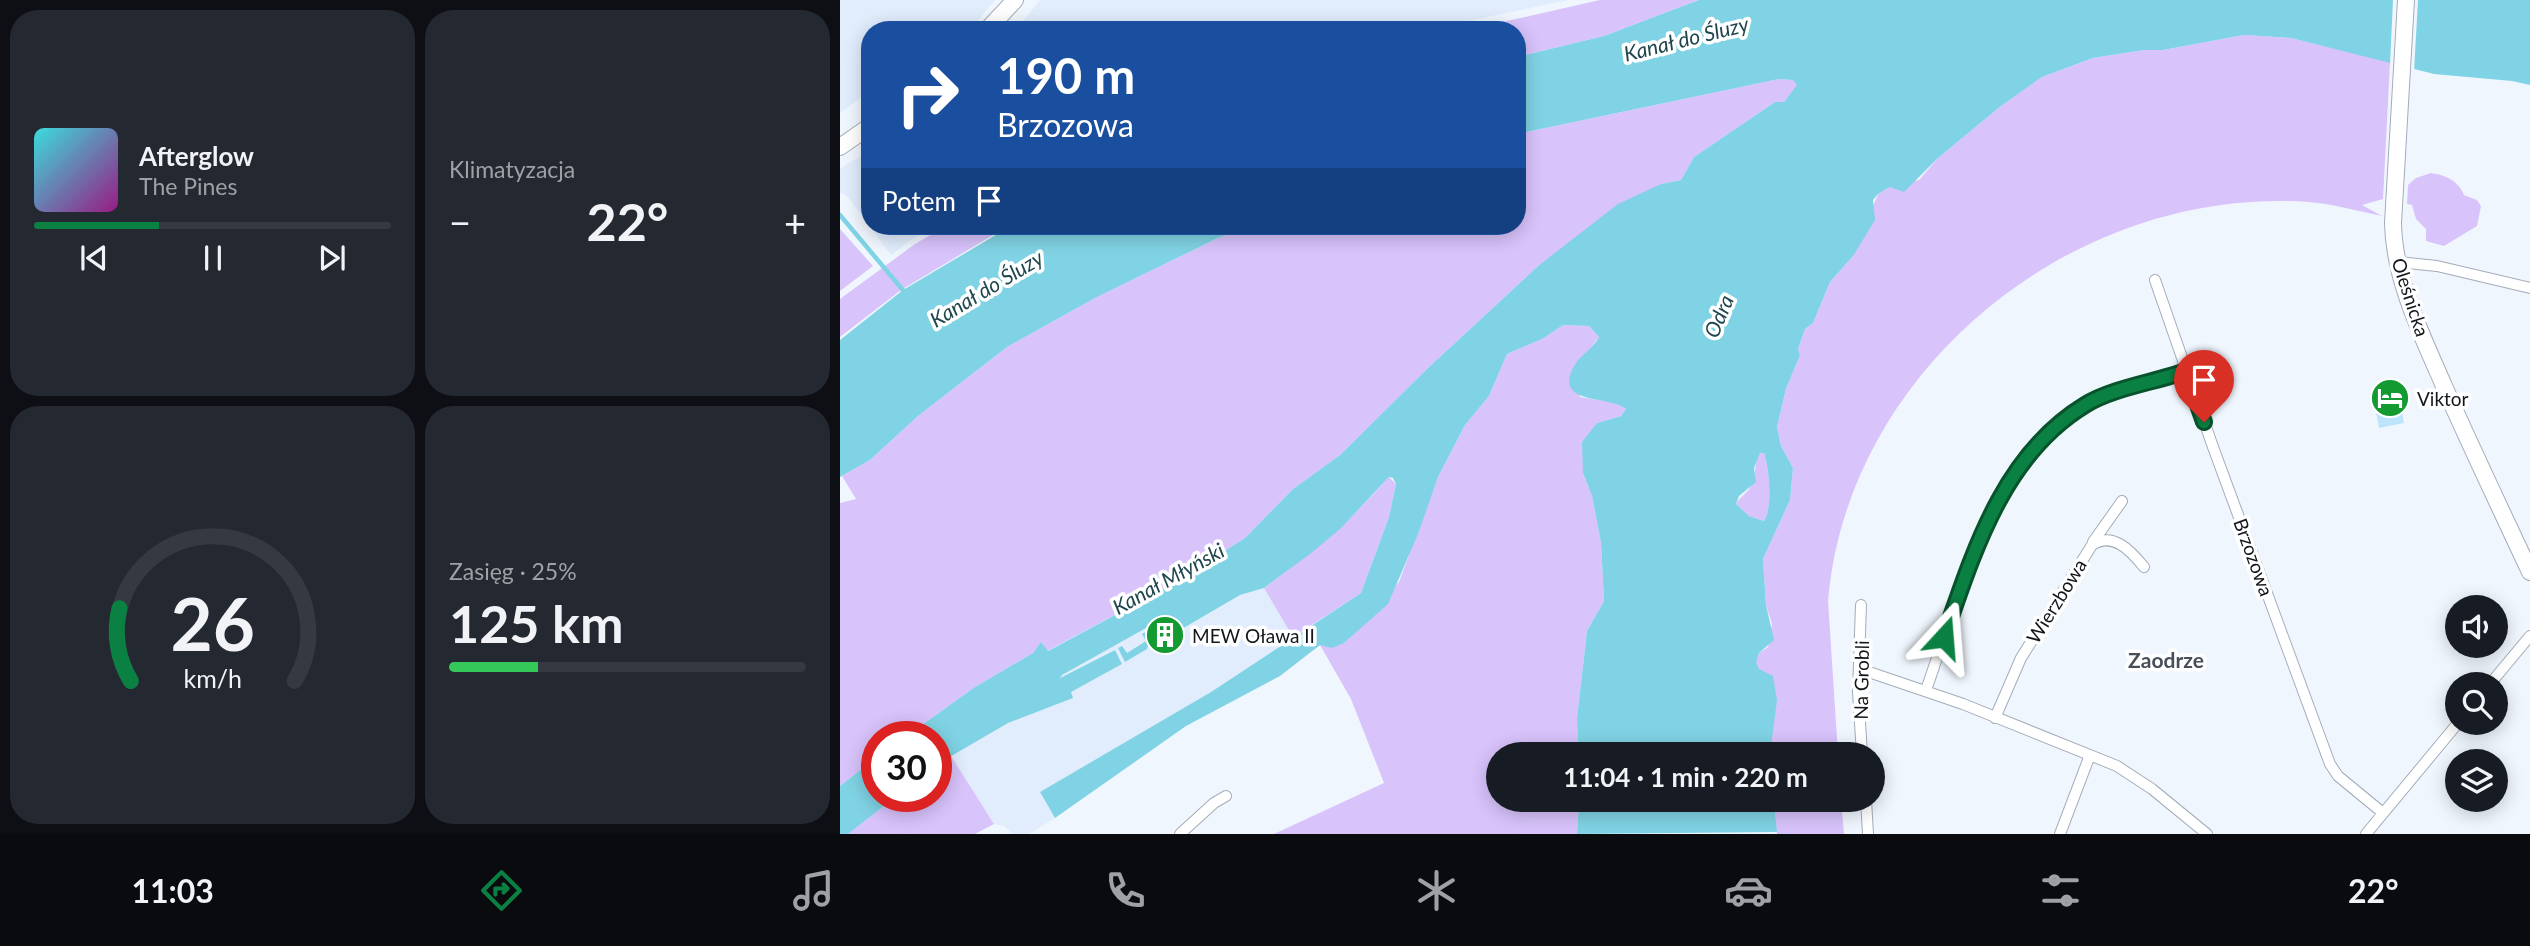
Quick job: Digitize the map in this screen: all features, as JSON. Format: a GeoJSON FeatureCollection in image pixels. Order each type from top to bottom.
{"type":"FeatureCollection","features":[{"type":"Feature","properties":{"kind":"main road"},"geometry":{"type":"LineString","coordinates":[[995,21],[1015,0]]}},
{"type":"Feature","properties":{"kind":"main road","name":"Oleśnicka"},"geometry":{"type":"LineString","coordinates":[[2406,0],[2393,232],[2398,262],[2423,338],[2530,572]]}},
{"type":"Feature","properties":{"kind":"main road"},"geometry":{"type":"LineString","coordinates":[[840,147],[861,132]]}},
{"type":"Feature","properties":{"kind":"street"},"geometry":{"type":"LineString","coordinates":[[2398,262],[2445,267],[2530,288]]}},
{"type":"Feature","properties":{"kind":"street","name":"Brzozowa"},"geometry":{"type":"LineString","coordinates":[[2155,280],[2330,764],[2338,776],[2383,813]]}},
{"type":"Feature","properties":{"kind":"street"},"geometry":{"type":"LineString","coordinates":[[1926,690],[1977,546],[2023,460],[2046,436],[2085,405],[2186,371]]}},
{"type":"Feature","properties":{"kind":"street"},"geometry":{"type":"LineString","coordinates":[[2092,545],[2110,514],[2122,501]]}},
{"type":"Feature","properties":{"kind":"street","name":"Wierzbowa"},"geometry":{"type":"LineString","coordinates":[[1995,718],[2021,658],[2092,545],[2101,539],[2112,540],[2126,548],[2144,567]]}},
{"type":"Feature","properties":{"kind":"street","name":"Na Grobli"},"geometry":{"type":"LineString","coordinates":[[1861,605],[1858,692],[1861,742]]}},
{"type":"Feature","properties":{"kind":"street"},"geometry":{"type":"LineString","coordinates":[[2500,672],[2530,636]]}},
{"type":"Feature","properties":{"kind":"street"},"geometry":{"type":"LineString","coordinates":[[1860,669],[1926,690],[2124,770],[2207,834]]}},
{"type":"Feature","properties":{"kind":"street"},"geometry":{"type":"LineString","coordinates":[[2366,834],[2448,735]]}},
{"type":"Feature","properties":{"kind":"street"},"geometry":{"type":"LineString","coordinates":[[2060,834],[2090,755]]}},
{"type":"Feature","properties":{"kind":"street"},"geometry":{"type":"LineString","coordinates":[[1180,834],[1214,803],[1226,796]]}},
{"type":"Feature","properties":{"kind":"street"},"geometry":{"type":"LineString","coordinates":[[1867,812],[1868,834]]}},
{"type":"Feature","properties":{"kind":"shaded area"},"geometry":{"type":"Polygon","coordinates":[[[840,0],[995,0],[978,21],[861,21],[861,98],[840,113],[840,0]]]}},
{"type":"Feature","properties":{"kind":"shaded area"},"geometry":{"type":"Polygon","coordinates":[[[1040,0],[1569,0],[1468,21],[1023,21],[1040,0]]]}},
{"type":"Feature","properties":{"kind":"shaded area"},"geometry":{"type":"Polygon","coordinates":[[[1600,0],[1699,0],[1604,36],[1526,55],[1526,21],[1507,21],[1600,0]]]}},
{"type":"Feature","properties":{"kind":"shaded area"},"geometry":{"type":"Polygon","coordinates":[[[2244,35],[2291,38],[2390,62],[2383,199],[2362,205],[2382,216],[2309,202],[2223,205],[2139,224],[2060,259],[1989,307],[1928,367],[1879,437],[1845,516],[1828,601],[1837,742],[1768,742],[1755,662],[1759,653],[1768,647],[1772,624],[1766,605],[1763,559],[1790,500],[1793,468],[1781,446],[1777,427],[1786,389],[1800,355],[1798,349],[1805,329],[1813,323],[1830,282],[1853,256],[1878,194],[1890,187],[1919,180],[1938,158],[2001,106],[2042,77],[2093,58],[2144,50],[2163,50],[2244,35]]]}},
{"type":"Feature","properties":{"kind":"shaded area"},"geometry":{"type":"Polygon","coordinates":[[[1779,79],[1794,80],[1798,85],[1784,102],[1775,102],[1694,157],[1681,180],[1661,184],[1538,266],[1428,368],[1340,455],[1293,489],[1245,538],[1173,584],[1047,651],[1041,642],[1033,653],[975,687],[927,721],[861,721],[861,770],[840,786],[840,503],[856,499],[842,476],[870,460],[918,416],[1007,347],[1095,298],[1226,235],[1526,235],[1526,132],[1779,79]]]}},
{"type":"Feature","properties":{"kind":"shaded area"},"geometry":{"type":"Polygon","coordinates":[[[861,156],[861,215],[848,197],[840,192],[840,169],[861,156]]]}},
{"type":"Feature","properties":{"kind":"shaded area"},"geometry":{"type":"Polygon","coordinates":[[[2431,173],[2450,179],[2464,195],[2477,200],[2481,206],[2477,226],[2444,246],[2426,241],[2426,229],[2416,219],[2412,205],[2407,204],[2408,185],[2416,178],[2431,173]]]}},
{"type":"Feature","properties":{"kind":"shaded area"},"geometry":{"type":"Polygon","coordinates":[[[840,229],[873,266],[840,291],[840,229]]]}},
{"type":"Feature","properties":{"kind":"shaded area"},"geometry":{"type":"Polygon","coordinates":[[[876,235],[918,235],[891,255],[876,235]]]}},
{"type":"Feature","properties":{"kind":"shaded area"},"geometry":{"type":"Polygon","coordinates":[[[930,235],[993,235],[901,290],[840,337],[840,299],[930,235]]]}},
{"type":"Feature","properties":{"kind":"shaded area"},"geometry":{"type":"Polygon","coordinates":[[[1563,325],[1589,326],[1599,337],[1585,356],[1575,364],[1580,397],[1621,404],[1626,409],[1621,416],[1597,423],[1583,473],[1592,496],[1601,543],[1604,601],[1587,631],[1577,718],[1578,742],[1486,742],[1486,812],[1578,812],[1577,834],[1274,834],[1384,783],[1351,699],[1320,645],[1344,643],[1399,582],[1438,477],[1465,425],[1489,396],[1507,354],[1544,338],[1563,325]]]}},
{"type":"Feature","properties":{"kind":"shaded area"},"geometry":{"type":"Polygon","coordinates":[[[1760,453],[1764,453],[1769,477],[1768,507],[1764,521],[1749,516],[1736,504],[1751,486],[1760,453]]]}},
{"type":"Feature","properties":{"kind":"shaded area"},"geometry":{"type":"Polygon","coordinates":[[[1389,477],[1396,484],[1389,517],[1361,593],[1293,637],[1264,588],[1330,536],[1389,477]]]}},
{"type":"Feature","properties":{"kind":"shaded area"},"geometry":{"type":"Polygon","coordinates":[[[1264,588],[1293,637],[1211,692],[1040,792],[1055,818],[1029,834],[1012,834],[1004,826],[994,824],[952,755],[1008,723],[1073,698],[1070,692],[1122,663],[1114,650],[1059,678],[1062,675],[1155,622],[1157,625],[1152,633],[1170,623],[1176,633],[1240,595],[1264,588]],[[1152,633],[1147,641],[1127,653],[1125,661],[1147,649],[1152,633]]]}},
{"type":"Feature","properties":{"kind":"shaded area"},"geometry":{"type":"Polygon","coordinates":[[[952,758],[994,824],[975,834],[848,834],[876,812],[952,812],[952,758]]]}},
{"type":"Feature","properties":{"kind":"shaded area"},"geometry":{"type":"Polygon","coordinates":[[[1775,812],[1842,812],[1844,834],[1777,834],[1775,812]]]}},
{"type":"Feature","properties":{"kind":"water"},"geometry":{"type":"Polygon","coordinates":[[[1699,0],[2530,0],[2530,85],[2434,74],[2291,38],[2244,35],[2163,50],[2144,50],[2093,58],[2042,77],[2001,106],[1938,158],[1904,192],[1890,187],[1878,194],[1873,200],[1875,220],[1853,256],[1830,282],[1813,323],[1805,329],[1798,349],[1800,355],[1786,389],[1777,427],[1781,446],[1793,468],[1790,500],[1763,559],[1766,605],[1774,640],[1759,653],[1756,662],[1759,669],[1773,676],[1777,700],[1772,742],[1578,742],[1577,718],[1587,631],[1604,601],[1601,543],[1592,496],[1583,473],[1582,442],[1597,423],[1621,416],[1626,409],[1586,397],[1571,388],[1569,379],[1574,366],[1599,337],[1589,326],[1563,325],[1544,338],[1507,354],[1489,396],[1465,425],[1438,477],[1418,534],[1388,604],[1344,643],[1332,648],[1320,645],[1280,676],[1186,726],[1055,818],[1040,792],[1211,692],[1361,593],[1389,517],[1396,484],[1393,478],[1389,477],[1340,529],[1264,588],[1240,595],[1175,633],[1170,624],[1152,633],[1147,649],[1125,662],[1118,648],[1122,646],[1127,653],[1146,641],[1142,634],[1157,625],[1155,623],[1062,675],[1060,678],[1115,650],[1122,664],[1071,692],[1073,698],[1008,723],[952,756],[952,721],[927,721],[975,687],[1033,653],[1041,642],[1048,651],[1173,584],[1245,538],[1293,489],[1340,455],[1428,368],[1538,266],[1618,204],[1661,184],[1681,180],[1694,157],[1775,102],[1784,102],[1797,85],[1793,80],[1779,79],[1526,132],[1526,55],[1604,36],[1699,0]],[[1760,453],[1754,468],[1756,482],[1739,496],[1736,504],[1749,516],[1764,521],[1768,507],[1769,477],[1764,453],[1760,453]]]}},
{"type":"Feature","properties":{"kind":"water","name":"Kanał do Śluzy"},"geometry":{"type":"Polygon","coordinates":[[[996,235],[1226,235],[1095,298],[1007,347],[918,416],[870,460],[840,477],[840,340],[903,290],[996,235]]]}},
{"type":"Feature","properties":{"kind":"water"},"geometry":{"type":"Polygon","coordinates":[[[861,770],[861,812],[876,812],[848,834],[840,834],[840,786],[861,770]]]}},
{"type":"Feature","properties":{"kind":"water"},"geometry":{"type":"Polygon","coordinates":[[[1578,812],[1775,812],[1777,832],[1577,834],[1578,812]]]}},
{"type":"Feature","properties":{"kind":"pier"},"geometry":{"type":"Polygon","coordinates":[[[2393,0],[2418,0],[2414,72],[2390,65],[2393,0]]]}},
{"type":"Feature","properties":{"kind":"building","name":"Viktor"},"geometry":{"type":"Polygon","coordinates":[[[2404,383],[2409,406],[2401,407],[2404,423],[2379,428],[2372,390],[2404,383]]]}},
{"type":"Feature","properties":{"kind":"building","name":"MEW Oława II"},"geometry":{"type":"Polygon","coordinates":[[[1170,623],[1178,637],[1160,647],[1152,633],[1170,623]]]}},
{"type":"Feature","properties":{"kind":"waterway"},"geometry":{"type":"LineString","coordinates":[[840,215],[907,295]]}},
{"type":"Feature","properties":{"kind":"place","name":"Viktor"},"geometry":{"type":"Point","coordinates":[2390,398]}},
{"type":"Feature","properties":{"kind":"place","name":"MEW Oława II"},"geometry":{"type":"Point","coordinates":[1165,635]}},
{"type":"Feature","properties":{"kind":"district","name":"Zaodrze"},"geometry":{"type":"Point","coordinates":[2166,659]}},
{"type":"Feature","properties":{"kind":"route"},"geometry":{"type":"LineString","coordinates":[[1944,637],[1977,546],[1994,509],[2023,460],[2061,423],[2093,401],[2186,371],[2204,422]]}},
{"type":"Feature","properties":{"kind":"water label","name":"Odra"},"geometry":{"type":"Point","coordinates":[1718,316]}},
{"type":"Feature","properties":{"kind":"water label","name":"Kanał Młyński"},"geometry":{"type":"Point","coordinates":[1168,578]}}]}
